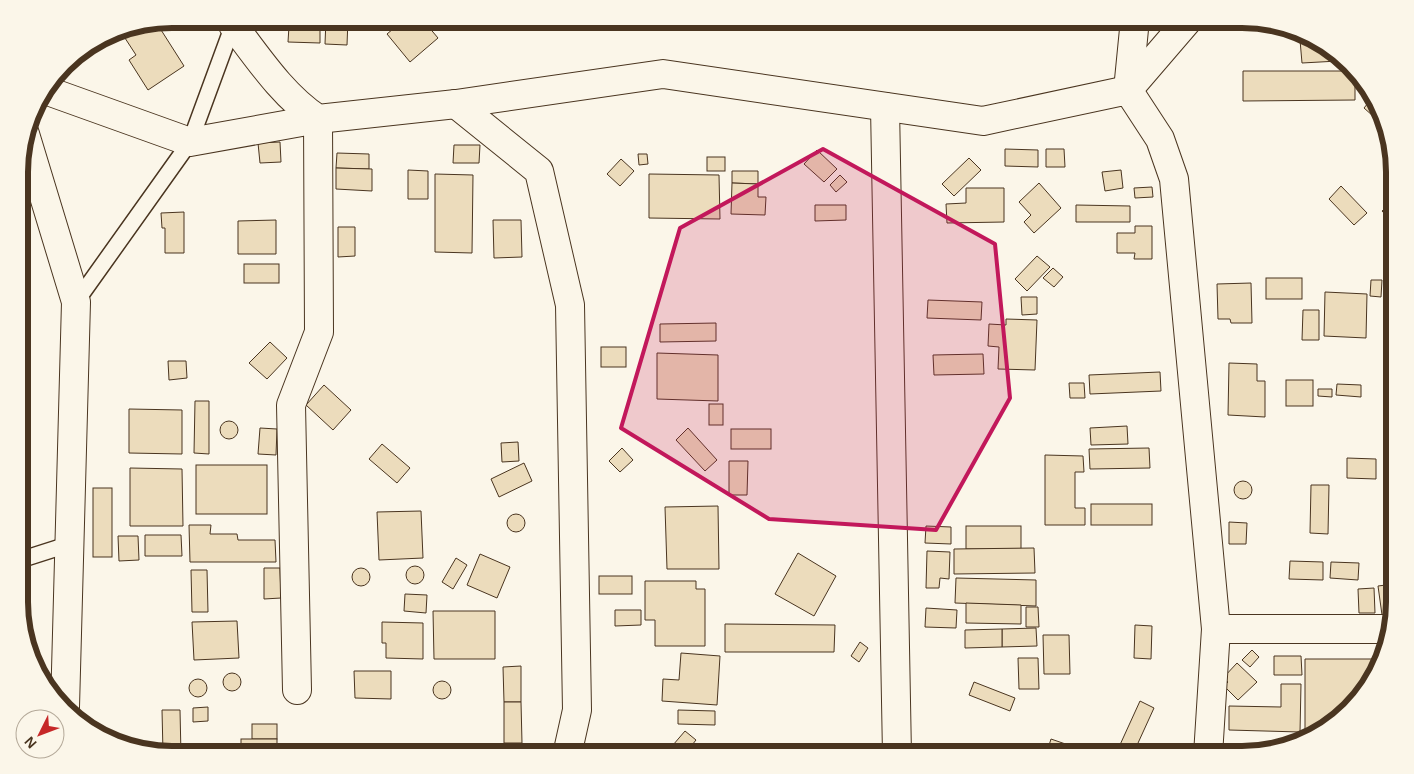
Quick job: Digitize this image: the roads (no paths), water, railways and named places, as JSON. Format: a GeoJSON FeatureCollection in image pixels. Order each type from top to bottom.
{"type":"FeatureCollection","features":[{"type":"Feature","properties":{"kind":"street"},"geometry":{"type":"LineString","coordinates":[[236,28],[264,66],[302,109],[318,119]]}},
{"type":"Feature","properties":{"kind":"street"},"geometry":{"type":"LineString","coordinates":[[1134,28],[1128,90],[1160,139],[1174,179],[1216,629],[1209,746]]}},
{"type":"Feature","properties":{"kind":"street"},"geometry":{"type":"LineString","coordinates":[[51,92],[190,142],[318,119],[456,104],[663,74],[983,121],[1128,90],[1181,28]]}},
{"type":"Feature","properties":{"kind":"street"},"geometry":{"type":"LineString","coordinates":[[456,104],[539,171],[570,305],[577,710],[568,746]]}},
{"type":"Feature","properties":{"kind":"street"},"geometry":{"type":"LineString","coordinates":[[885,107],[897,746]]}},
{"type":"Feature","properties":{"kind":"street"},"geometry":{"type":"LineString","coordinates":[[297,690],[291,405],[319,332],[318,119]]}},
{"type":"Feature","properties":{"kind":"street"},"geometry":{"type":"LineString","coordinates":[[30,149],[76,302],[65,700]]}},
{"type":"Feature","properties":{"kind":"street"},"geometry":{"type":"LineString","coordinates":[[1216,629],[1384,629]]}},
{"type":"Feature","properties":{"kind":"lane"},"geometry":{"type":"LineString","coordinates":[[76,302],[190,142],[230,28]]}},
{"type":"Feature","properties":{"kind":"lane"},"geometry":{"type":"LineString","coordinates":[[28,557],[70,544]]}}]}
